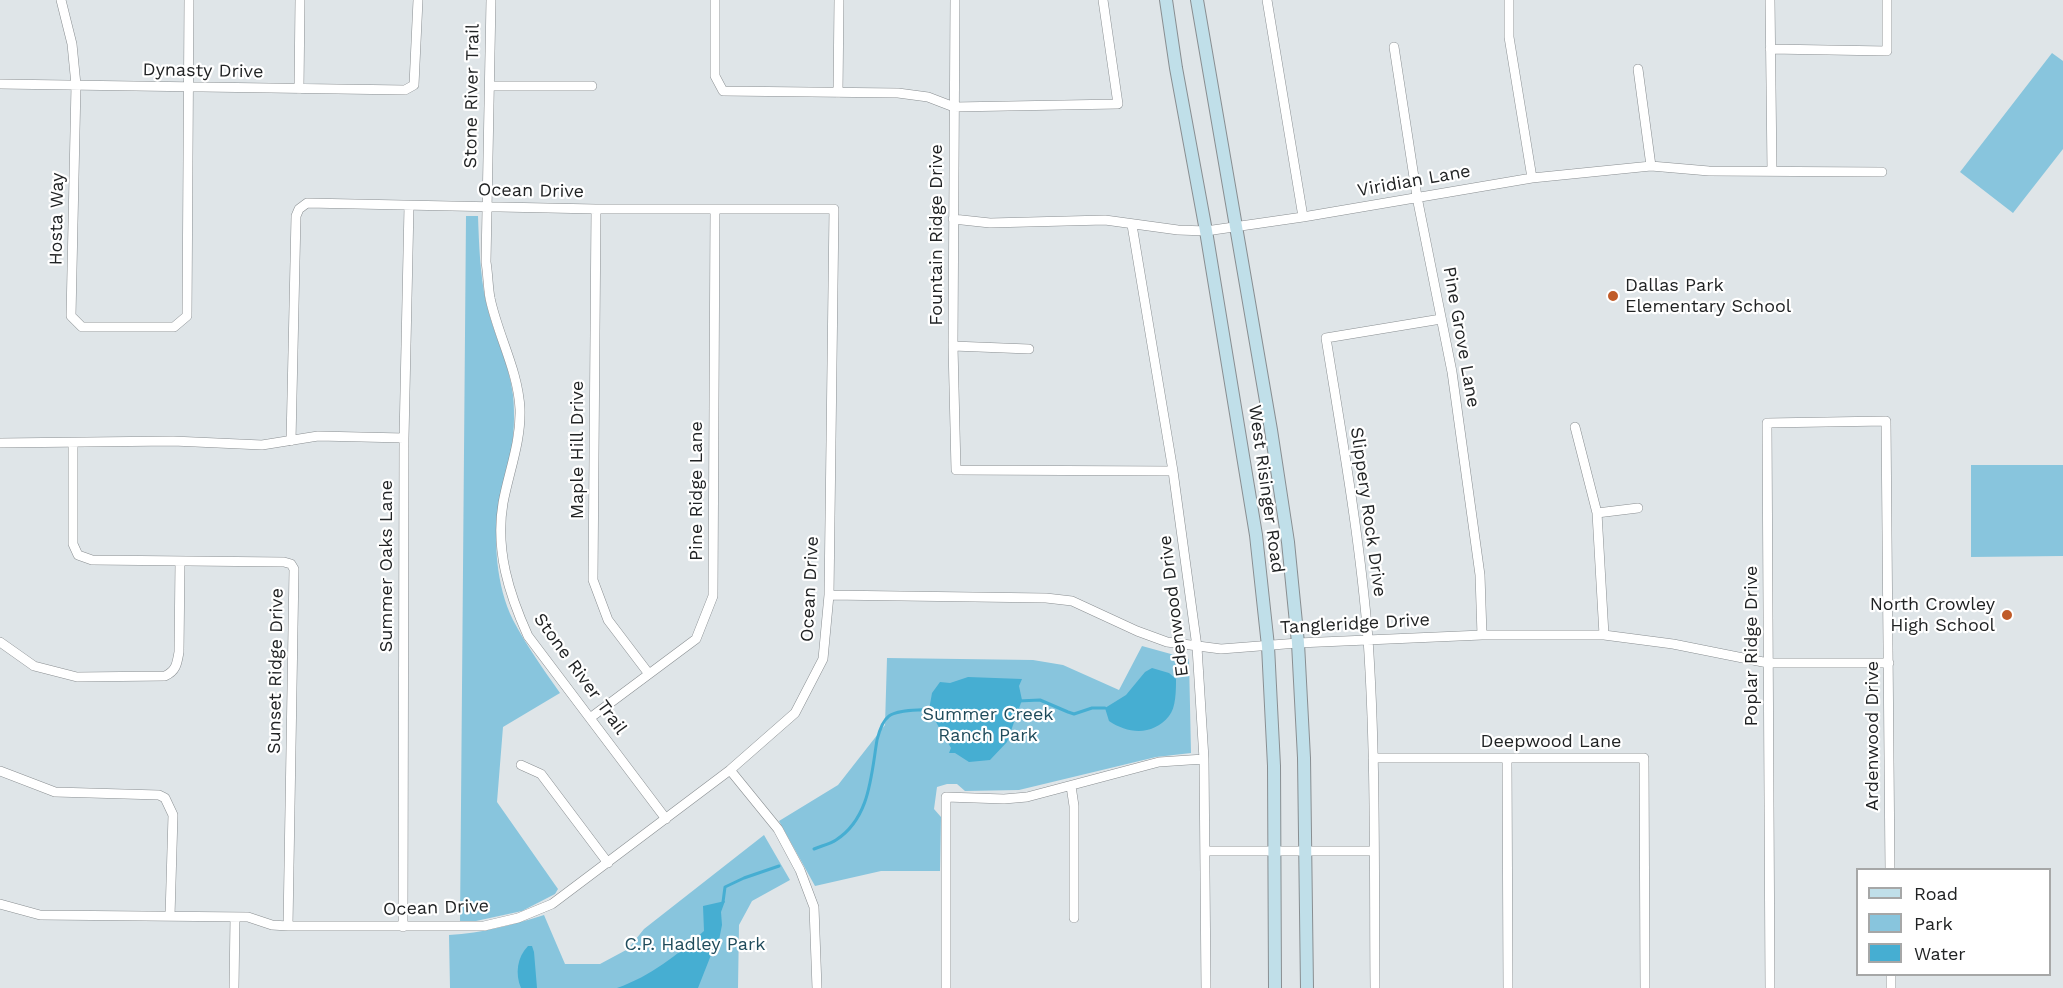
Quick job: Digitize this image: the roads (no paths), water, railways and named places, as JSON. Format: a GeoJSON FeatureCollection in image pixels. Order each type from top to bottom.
{"type":"FeatureCollection","features":[{"type":"Feature","properties":{"kind":"main road","name":"West Risinger Road"},"geometry":{"type":"LineString","coordinates":[[1166,0],[1256,535],[1268,646],[1274,766],[1275,988]]}},
{"type":"Feature","properties":{"kind":"main road","name":"West Risinger Road"},"geometry":{"type":"LineString","coordinates":[[1197,0],[1272,430],[1285,519],[1298,643],[1304,758],[1307,988]]}},
{"type":"Feature","properties":{"kind":"street","name":"Hosta Way"},"geometry":{"type":"LineString","coordinates":[[61,0],[72,44],[76,85],[71,316],[82,327],[174,327],[187,316],[188,87]]}},
{"type":"Feature","properties":{"kind":"street"},"geometry":{"type":"LineString","coordinates":[[188,87],[189,0]]}},
{"type":"Feature","properties":{"kind":"street"},"geometry":{"type":"LineString","coordinates":[[300,0],[300,89]]}},
{"type":"Feature","properties":{"kind":"street","name":"Dynasty Drive"},"geometry":{"type":"LineString","coordinates":[[0,84],[405,90],[414,85],[418,0]]}},
{"type":"Feature","properties":{"kind":"street","name":"Stone River Trail"},"geometry":{"type":"LineString","coordinates":[[491,0],[486,262],[490,298],[517,383],[520,410],[518,442],[503,505],[504,571],[514,606],[528,636],[666,819]]}},
{"type":"Feature","properties":{"kind":"street"},"geometry":{"type":"LineString","coordinates":[[715,0],[715,76],[723,91],[916,94],[954,106],[1118,104],[1103,0]]}},
{"type":"Feature","properties":{"kind":"street"},"geometry":{"type":"LineString","coordinates":[[838,93],[839,0]]}},
{"type":"Feature","properties":{"kind":"street","name":"Fountain Ridge Drive"},"geometry":{"type":"LineString","coordinates":[[955,0],[953,346],[956,470],[1173,471]]}},
{"type":"Feature","properties":{"kind":"street"},"geometry":{"type":"LineString","coordinates":[[1267,0],[1303,217]]}},
{"type":"Feature","properties":{"kind":"street"},"geometry":{"type":"LineString","coordinates":[[1509,0],[1509,37],[1532,178]]}},
{"type":"Feature","properties":{"kind":"street"},"geometry":{"type":"LineString","coordinates":[[1770,0],[1772,171]]}},
{"type":"Feature","properties":{"kind":"street"},"geometry":{"type":"LineString","coordinates":[[1770,49],[1887,51],[1887,0]]}},
{"type":"Feature","properties":{"kind":"street","name":"Pine Grove Lane"},"geometry":{"type":"LineString","coordinates":[[1394,47],[1418,197],[1452,372],[1480,575],[1482,635]]}},
{"type":"Feature","properties":{"kind":"street"},"geometry":{"type":"LineString","coordinates":[[1638,69],[1651,166]]}},
{"type":"Feature","properties":{"kind":"street"},"geometry":{"type":"LineString","coordinates":[[490,86],[592,86]]}},
{"type":"Feature","properties":{"kind":"street","name":"Viridian Lane"},"geometry":{"type":"LineString","coordinates":[[953,219],[990,223],[1105,220],[1132,225],[1206,231],[1236,228],[1532,178],[1651,166],[1709,171],[1882,172]]}},
{"type":"Feature","properties":{"kind":"street","name":"Ocean Drive"},"geometry":{"type":"LineString","coordinates":[[0,904],[40,915],[248,917],[272,925],[288,926],[484,926],[518,918],[552,904],[730,770],[795,713],[823,659],[829,595],[834,209],[596,209],[307,203],[299,209],[296,216],[291,441]]}},
{"type":"Feature","properties":{"kind":"street","name":"Summer Oaks Lane"},"geometry":{"type":"LineString","coordinates":[[403,927],[404,438],[409,206]]}},
{"type":"Feature","properties":{"kind":"street","name":"Maple Hill Drive"},"geometry":{"type":"LineString","coordinates":[[596,209],[593,580],[608,620],[650,674]]}},
{"type":"Feature","properties":{"kind":"street","name":"Pine Ridge Lane"},"geometry":{"type":"LineString","coordinates":[[590,718],[696,639],[713,596],[715,209]]}},
{"type":"Feature","properties":{"kind":"street","name":"Edenwood Drive"},"geometry":{"type":"LineString","coordinates":[[1132,225],[1173,471],[1197,647],[1204,759],[1206,988]]}},
{"type":"Feature","properties":{"kind":"street","name":"Slippery Rock Drive"},"geometry":{"type":"LineString","coordinates":[[1375,988],[1373,758],[1368,639],[1357,534],[1326,338],[1441,319]]}},
{"type":"Feature","properties":{"kind":"street"},"geometry":{"type":"LineString","coordinates":[[953,346],[1029,348]]}},
{"type":"Feature","properties":{"kind":"street","name":"Poplar Ridge Drive"},"geometry":{"type":"LineString","coordinates":[[1770,988],[1767,423],[1886,422]]}},
{"type":"Feature","properties":{"kind":"street","name":"Ardenwood Drive"},"geometry":{"type":"LineString","coordinates":[[1886,422],[1890,868]]}},
{"type":"Feature","properties":{"kind":"street"},"geometry":{"type":"LineString","coordinates":[[1575,427],[1598,513],[1604,635]]}},
{"type":"Feature","properties":{"kind":"street"},"geometry":{"type":"LineString","coordinates":[[0,443],[173,441],[262,445],[318,436],[404,438]]}},
{"type":"Feature","properties":{"kind":"street","name":"Sunset Ridge Drive"},"geometry":{"type":"LineString","coordinates":[[73,443],[73,544],[78,555],[92,560],[284,562],[291,564],[294,569],[288,926]]}},
{"type":"Feature","properties":{"kind":"street"},"geometry":{"type":"LineString","coordinates":[[1598,513],[1638,508]]}},
{"type":"Feature","properties":{"kind":"street"},"geometry":{"type":"LineString","coordinates":[[0,642],[34,666],[77,677],[165,676],[173,672],[177,665],[179,652],[180,562]]}},
{"type":"Feature","properties":{"kind":"street","name":"Tangleridge Drive"},"geometry":{"type":"LineString","coordinates":[[829,595],[1034,598],[1072,601],[1167,642],[1221,649],[1368,639],[1482,635],[1604,635],[1673,644],[1768,663],[1889,663]]}},
{"type":"Feature","properties":{"kind":"street","name":"Deepwood Lane"},"geometry":{"type":"LineString","coordinates":[[1373,758],[1644,758],[1645,988]]}},
{"type":"Feature","properties":{"kind":"street"},"geometry":{"type":"LineString","coordinates":[[946,988],[946,797],[1004,799],[1027,797],[1160,762],[1204,759]]}},
{"type":"Feature","properties":{"kind":"street"},"geometry":{"type":"LineString","coordinates":[[1507,759],[1508,988]]}},
{"type":"Feature","properties":{"kind":"street"},"geometry":{"type":"LineString","coordinates":[[521,765],[541,774],[608,863]]}},
{"type":"Feature","properties":{"kind":"street"},"geometry":{"type":"LineString","coordinates":[[730,770],[778,829],[811,898],[814,907],[817,988]]}},
{"type":"Feature","properties":{"kind":"street"},"geometry":{"type":"LineString","coordinates":[[0,771],[55,792],[159,795],[165,798],[173,815],[170,916]]}},
{"type":"Feature","properties":{"kind":"street"},"geometry":{"type":"LineString","coordinates":[[1071,786],[1074,806],[1074,918]]}},
{"type":"Feature","properties":{"kind":"street"},"geometry":{"type":"LineString","coordinates":[[1205,851],[1374,851]]}},
{"type":"Feature","properties":{"kind":"street"},"geometry":{"type":"LineString","coordinates":[[234,988],[235,917]]}},
{"type":"Feature","properties":{"kind":"water"},"geometry":{"type":"Polygon","coordinates":[[[1152,668],[1169,673],[1176,679],[1174,704],[1169,716],[1156,727],[1140,731],[1124,729],[1109,721],[1105,708],[1126,695],[1145,672],[1152,668]]]}},
{"type":"Feature","properties":{"kind":"water"},"geometry":{"type":"Polygon","coordinates":[[[968,677],[1022,679],[1019,686],[1022,700],[1007,742],[990,760],[969,762],[955,753],[949,753],[951,748],[929,710],[932,693],[940,682],[950,683],[968,677]]]}},
{"type":"Feature","properties":{"kind":"water"},"geometry":{"type":"Polygon","coordinates":[[[725,901],[721,912],[722,925],[719,940],[698,988],[617,988],[652,971],[684,948],[704,931],[703,906],[725,901]]]}},
{"type":"Feature","properties":{"kind":"water"},"geometry":{"type":"Polygon","coordinates":[[[528,946],[532,946],[534,952],[537,988],[521,988],[519,983],[519,960],[528,946]]]}},
{"type":"Feature","properties":{"kind":"waterway"},"geometry":{"type":"LineString","coordinates":[[1018,701],[1040,700],[1074,714],[1092,708],[1105,708]]}},
{"type":"Feature","properties":{"kind":"waterway"},"geometry":{"type":"LineString","coordinates":[[814,849],[836,840],[856,820],[867,795],[877,740],[887,718],[898,712],[931,709]]}},
{"type":"Feature","properties":{"kind":"waterway"},"geometry":{"type":"LineString","coordinates":[[723,902],[725,887],[779,866]]}},
{"type":"Feature","properties":{"kind":"place","name":"Dallas Park Elementary School"},"geometry":{"type":"Point","coordinates":[1613,296]}},
{"type":"Feature","properties":{"kind":"place","name":"North Crowley High School"},"geometry":{"type":"Point","coordinates":[2007,615]}},
{"type":"Feature","properties":{"kind":"park label","name":"Summer Creek Ranch Park"},"geometry":{"type":"Point","coordinates":[988,725]}},
{"type":"Feature","properties":{"kind":"park label","name":"C.P. Hadley Park"},"geometry":{"type":"Point","coordinates":[695,945]}}]}
